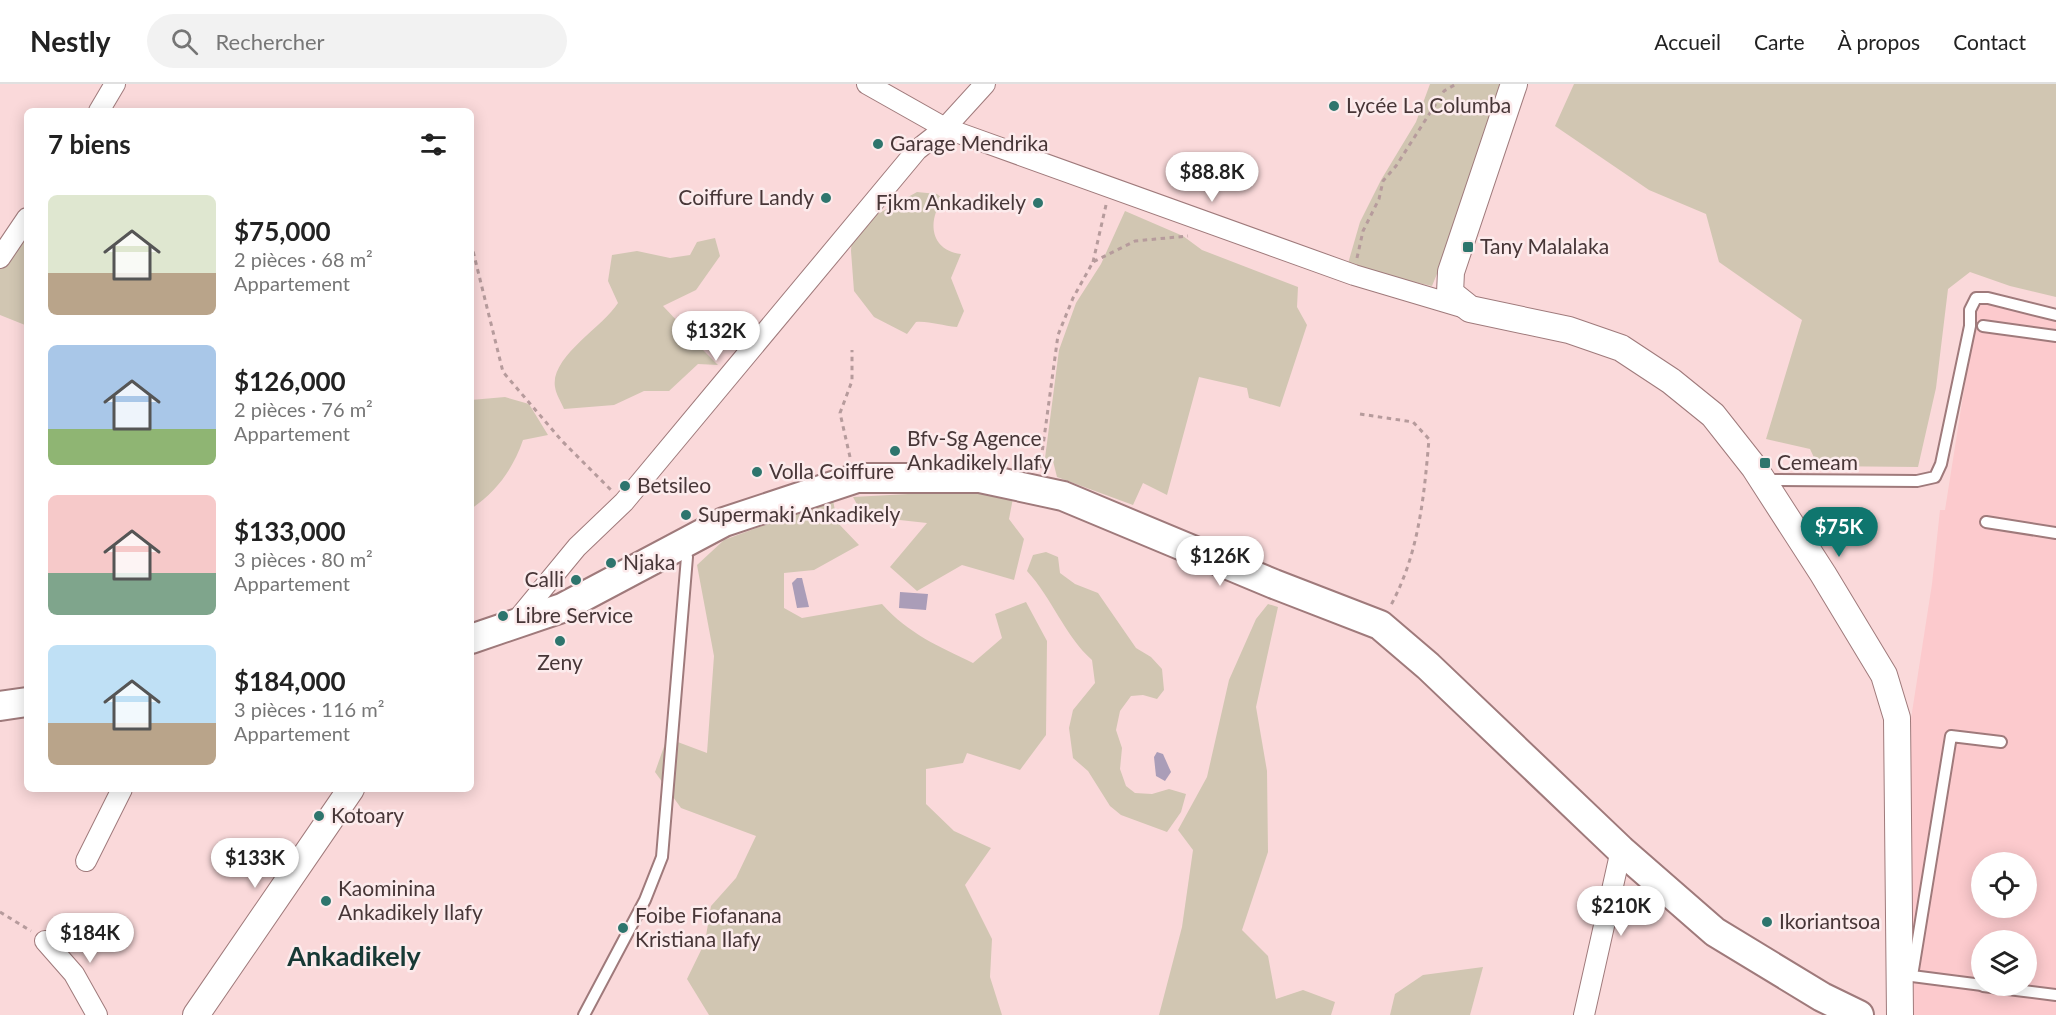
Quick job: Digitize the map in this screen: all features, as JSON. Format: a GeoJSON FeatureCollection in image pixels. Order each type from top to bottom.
{"type":"FeatureCollection","features":[{"type":"Feature","properties":{"kind":"main road"},"geometry":{"type":"LineString","coordinates":[[474,641],[513,624],[562,608],[724,522],[857,478],[980,478],[1064,496],[1336,609],[1380,625],[1428,666],[1621,850],[1715,932],[1822,997],[1859,1015]]}},
{"type":"Feature","properties":{"kind":"main road"},"geometry":{"type":"LineString","coordinates":[[0,706],[24,702]]}},
{"type":"Feature","properties":{"kind":"street"},"geometry":{"type":"LineString","coordinates":[[101,108],[115,84]]}},
{"type":"Feature","properties":{"kind":"street"},"geometry":{"type":"LineString","coordinates":[[867,84],[945,128],[1110,185],[1354,275],[1470,309],[1569,330],[1622,348],[1671,381],[1713,415],[1763,480],[1884,675],[1897,718],[1906,980],[1900,1015]]}},
{"type":"Feature","properties":{"kind":"street"},"geometry":{"type":"LineString","coordinates":[[513,624],[577,547],[624,502],[916,150],[945,128],[985,84]]}},
{"type":"Feature","properties":{"kind":"street"},"geometry":{"type":"LineString","coordinates":[[1470,309],[1450,293],[1450,272],[1514,84]]}},
{"type":"Feature","properties":{"kind":"street"},"geometry":{"type":"LineString","coordinates":[[0,258],[24,222]]}},
{"type":"Feature","properties":{"kind":"street"},"geometry":{"type":"LineString","coordinates":[[86,861],[120,792]]}},
{"type":"Feature","properties":{"kind":"street"},"geometry":{"type":"LineString","coordinates":[[196,1015],[349,792]]}},
{"type":"Feature","properties":{"kind":"street"},"geometry":{"type":"LineString","coordinates":[[1584,1015],[1621,850]]}},
{"type":"Feature","properties":{"kind":"street"},"geometry":{"type":"LineString","coordinates":[[45,941],[74,974],[97,1015]]}},
{"type":"Feature","properties":{"kind":"lane"},"geometry":{"type":"LineString","coordinates":[[1763,480],[1917,481],[1935,477],[1941,464],[1965,349],[1970,310],[1976,298],[1988,298],[2056,315]]}},
{"type":"Feature","properties":{"kind":"lane"},"geometry":{"type":"LineString","coordinates":[[1983,326],[2056,336]]}},
{"type":"Feature","properties":{"kind":"lane"},"geometry":{"type":"LineString","coordinates":[[1986,522],[2056,533]]}},
{"type":"Feature","properties":{"kind":"lane"},"geometry":{"type":"LineString","coordinates":[[584,1015],[645,900],[662,857],[687,557],[682,544]]}},
{"type":"Feature","properties":{"kind":"lane"},"geometry":{"type":"LineString","coordinates":[[1971,984],[1906,980],[1951,736],[2001,742]]}},
{"type":"Feature","properties":{"kind":"lane"},"geometry":{"type":"LineString","coordinates":[[2037,992],[2056,995]]}},
{"type":"Feature","properties":{"kind":"path"},"geometry":{"type":"LineString","coordinates":[[1354,275],[1363,231],[1379,200],[1383,182],[1444,92],[1456,84]]}},
{"type":"Feature","properties":{"kind":"path"},"geometry":{"type":"LineString","coordinates":[[1037,490],[1058,335],[1073,298],[1093,262],[1110,185]]}},
{"type":"Feature","properties":{"kind":"path"},"geometry":{"type":"LineString","coordinates":[[1093,262],[1135,241],[1192,235]]}},
{"type":"Feature","properties":{"kind":"path"},"geometry":{"type":"LineString","coordinates":[[474,255],[503,372],[562,441],[624,502]]}},
{"type":"Feature","properties":{"kind":"path"},"geometry":{"type":"LineString","coordinates":[[852,350],[852,381],[840,413],[854,474],[857,478]]}},
{"type":"Feature","properties":{"kind":"path"},"geometry":{"type":"LineString","coordinates":[[1360,414],[1413,422],[1429,439],[1424,507],[1414,545],[1402,584],[1380,625]]}},
{"type":"Feature","properties":{"kind":"path"},"geometry":{"type":"LineString","coordinates":[[0,912],[45,941]]}},
{"type":"Feature","properties":{"kind":"shaded area"},"geometry":{"type":"Polygon","coordinates":[[[1430,84],[1503,84],[1464,208],[1432,286],[1347,267],[1360,222],[1381,180],[1416,122],[1430,84]]]}},
{"type":"Feature","properties":{"kind":"shaded area"},"geometry":{"type":"Polygon","coordinates":[[[1574,84],[2056,84],[2056,297],[2010,286],[1970,272],[1948,289],[1936,388],[1918,467],[1818,466],[1810,449],[1766,439],[1802,320],[1719,262],[1706,214],[1649,190],[1555,126],[1574,84]]]}},
{"type":"Feature","properties":{"kind":"shaded area"},"geometry":{"type":"Polygon","coordinates":[[[917,192],[937,194],[943,199],[935,216],[934,233],[937,241],[943,247],[961,254],[951,278],[964,311],[957,327],[916,322],[907,334],[874,317],[854,291],[852,235],[865,221],[917,192]]]}},
{"type":"Feature","properties":{"kind":"shaded area"},"geometry":{"type":"Polygon","coordinates":[[[1125,211],[1183,236],[1202,250],[1298,287],[1297,307],[1307,325],[1280,407],[1249,398],[1247,388],[1199,377],[1167,495],[1143,483],[1133,505],[1057,477],[1053,461],[1045,458],[1059,350],[1076,303],[1101,264],[1125,211]]]}},
{"type":"Feature","properties":{"kind":"shaded area"},"geometry":{"type":"Polygon","coordinates":[[[24,229],[24,325],[0,315],[0,262],[24,229]]]}},
{"type":"Feature","properties":{"kind":"shaded area"},"geometry":{"type":"Polygon","coordinates":[[[715,238],[720,256],[696,290],[663,306],[681,325],[702,341],[702,349],[718,365],[698,364],[669,391],[644,391],[614,405],[564,409],[555,387],[556,376],[561,365],[618,303],[608,281],[612,255],[637,251],[670,258],[690,255],[697,242],[715,238]]]}},
{"type":"Feature","properties":{"kind":"shaded area"},"geometry":{"type":"Polygon","coordinates":[[[1978,301],[2056,321],[2056,1015],[1911,1015],[1903,770],[1932,584],[1940,510],[1945,510],[1978,301]]]}},
{"type":"Feature","properties":{"kind":"shaded area"},"geometry":{"type":"Polygon","coordinates":[[[505,397],[529,404],[548,435],[523,440],[503,479],[489,495],[474,507],[474,400],[505,397]]]}},
{"type":"Feature","properties":{"kind":"shaded area"},"geometry":{"type":"Polygon","coordinates":[[[964,491],[1014,493],[1009,519],[1024,539],[1014,580],[962,565],[917,591],[890,567],[927,523],[863,516],[853,497],[964,491]]]}},
{"type":"Feature","properties":{"kind":"shaded area"},"geometry":{"type":"Polygon","coordinates":[[[833,500],[837,522],[859,545],[814,570],[784,573],[784,608],[802,618],[882,604],[913,631],[973,663],[1002,638],[995,614],[1026,602],[1047,641],[1046,735],[1020,770],[967,753],[963,763],[926,769],[926,804],[954,831],[991,848],[965,885],[992,939],[990,977],[1002,1015],[709,1015],[687,979],[705,942],[711,906],[736,878],[756,836],[681,808],[655,772],[667,738],[707,753],[714,656],[697,565],[724,540],[833,500]]]}},
{"type":"Feature","properties":{"kind":"shaded area"},"geometry":{"type":"Polygon","coordinates":[[[1046,552],[1058,557],[1060,573],[1075,584],[1098,593],[1136,648],[1151,657],[1162,669],[1164,690],[1157,699],[1143,695],[1131,696],[1120,711],[1116,730],[1122,748],[1120,769],[1126,786],[1135,793],[1152,794],[1169,789],[1186,794],[1181,812],[1167,832],[1121,815],[1110,806],[1088,771],[1073,758],[1069,728],[1073,710],[1095,683],[1092,660],[1074,640],[1027,571],[1033,555],[1046,552]]]}},
{"type":"Feature","properties":{"kind":"shaded area"},"geometry":{"type":"Polygon","coordinates":[[[797,578],[802,578],[809,607],[797,608],[792,583],[797,578]]]}},
{"type":"Feature","properties":{"kind":"shaded area"},"geometry":{"type":"Polygon","coordinates":[[[900,592],[928,594],[926,610],[899,608],[900,592]]]}},
{"type":"Feature","properties":{"kind":"shaded area"},"geometry":{"type":"Polygon","coordinates":[[[1268,604],[1278,607],[1256,707],[1267,771],[1268,852],[1242,930],[1268,956],[1276,999],[1303,990],[1335,1002],[1331,1015],[1159,1015],[1182,927],[1193,850],[1178,830],[1207,777],[1229,680],[1256,619],[1268,604]]]}},
{"type":"Feature","properties":{"kind":"shaded area"},"geometry":{"type":"Polygon","coordinates":[[[1157,752],[1163,754],[1171,772],[1165,781],[1156,776],[1154,757],[1157,752]]]}},
{"type":"Feature","properties":{"kind":"shaded area"},"geometry":{"type":"Polygon","coordinates":[[[1483,967],[1470,1015],[1390,1015],[1395,994],[1423,975],[1483,967]]]}},
{"type":"Feature","properties":{"kind":"place","name":"Lycée La Columba"},"geometry":{"type":"Point","coordinates":[1334,106]}},
{"type":"Feature","properties":{"kind":"place","name":"Garage Mendrika"},"geometry":{"type":"Point","coordinates":[878,144]}},
{"type":"Feature","properties":{"kind":"place","name":"Coiffure Landy"},"geometry":{"type":"Point","coordinates":[826,198]}},
{"type":"Feature","properties":{"kind":"place","name":"Fjkm Ankadikely"},"geometry":{"type":"Point","coordinates":[1038,203]}},
{"type":"Feature","properties":{"kind":"place","name":"Tany Malalaka"},"geometry":{"type":"Point","coordinates":[1468,247]}},
{"type":"Feature","properties":{"kind":"place","name":"Bfv-Sg Agence Ankadikely Ilafy"},"geometry":{"type":"Point","coordinates":[895,451]}},
{"type":"Feature","properties":{"kind":"place","name":"Cemeam"},"geometry":{"type":"Point","coordinates":[1765,463]}},
{"type":"Feature","properties":{"kind":"place","name":"Volla Coiffure"},"geometry":{"type":"Point","coordinates":[757,472]}},
{"type":"Feature","properties":{"kind":"place","name":"Betsileo"},"geometry":{"type":"Point","coordinates":[625,486]}},
{"type":"Feature","properties":{"kind":"place","name":"Supermaki Ankadikely"},"geometry":{"type":"Point","coordinates":[686,515]}},
{"type":"Feature","properties":{"kind":"place","name":"Njaka"},"geometry":{"type":"Point","coordinates":[611,563]}},
{"type":"Feature","properties":{"kind":"place","name":"Calli"},"geometry":{"type":"Point","coordinates":[576,580]}},
{"type":"Feature","properties":{"kind":"place","name":"Libre Service"},"geometry":{"type":"Point","coordinates":[503,616]}},
{"type":"Feature","properties":{"kind":"place","name":"Zeny"},"geometry":{"type":"Point","coordinates":[560,641]}},
{"type":"Feature","properties":{"kind":"place","name":"Kotoary"},"geometry":{"type":"Point","coordinates":[319,816]}},
{"type":"Feature","properties":{"kind":"place","name":"Kaominina Ankadikely Ilafy"},"geometry":{"type":"Point","coordinates":[326,901]}},
{"type":"Feature","properties":{"kind":"place","name":"Ikoriantsoa"},"geometry":{"type":"Point","coordinates":[1767,922]}},
{"type":"Feature","properties":{"kind":"place","name":"Foibe Fiofanana Kristiana Ilafy"},"geometry":{"type":"Point","coordinates":[623,928]}},
{"type":"Feature","properties":{"kind":"district","name":"Ankadikely"},"geometry":{"type":"Point","coordinates":[354,957]}}]}
